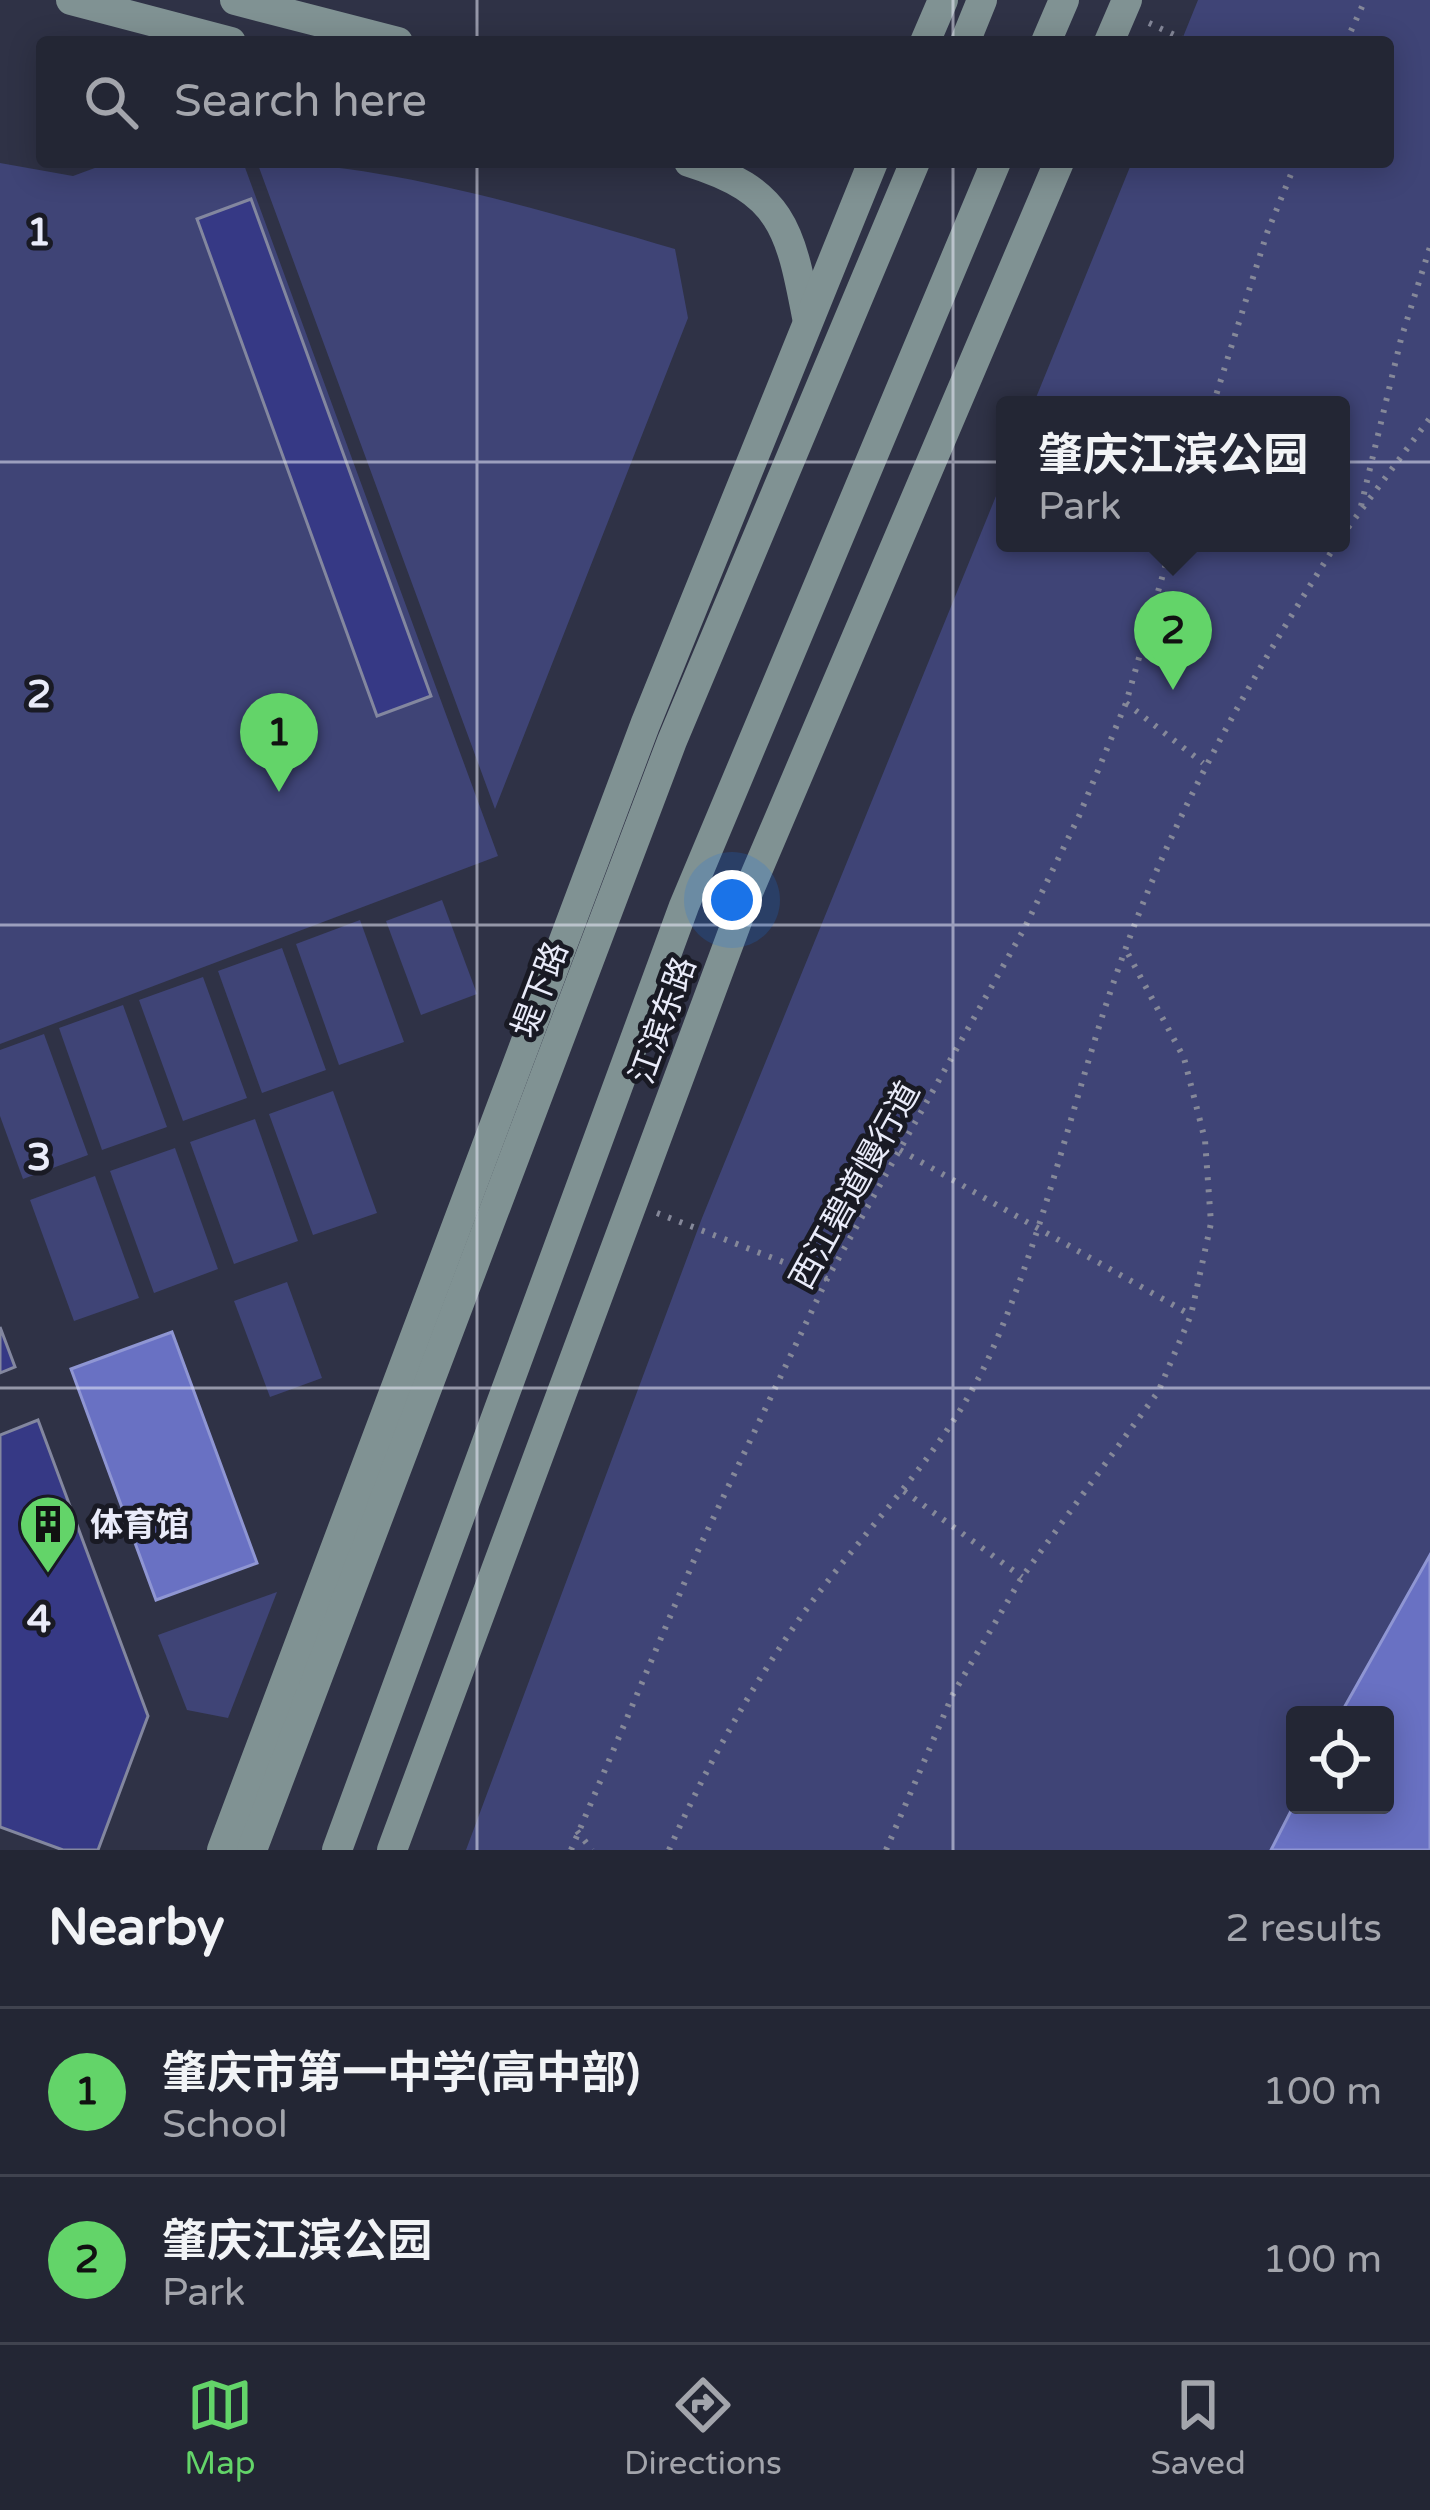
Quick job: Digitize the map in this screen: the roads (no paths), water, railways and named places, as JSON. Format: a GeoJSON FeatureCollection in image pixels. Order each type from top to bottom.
{"type":"FeatureCollection","features":[{"type":"Feature","properties":{"kind":"street"},"geometry":{"type":"LineString","coordinates":[[70,0],[208,36]]}},
{"type":"Feature","properties":{"kind":"street"},"geometry":{"type":"LineString","coordinates":[[236,0],[375,36]]}},
{"type":"Feature","properties":{"kind":"street"},"geometry":{"type":"LineString","coordinates":[[928,36],[943,0]]}},
{"type":"Feature","properties":{"kind":"street"},"geometry":{"type":"LineString","coordinates":[[967,36],[982,0]]}},
{"type":"Feature","properties":{"kind":"street"},"geometry":{"type":"LineString","coordinates":[[1049,36],[1064,0]]}},
{"type":"Feature","properties":{"kind":"street"},"geometry":{"type":"LineString","coordinates":[[1112,36],[1127,0]]}},
{"type":"Feature","properties":{"kind":"street"},"geometry":{"type":"LineString","coordinates":[[709,168],[729,174],[773,207],[795,256],[807,317]]}},
{"type":"Feature","properties":{"kind":"street","name":"堤下路"},"geometry":{"type":"LineString","coordinates":[[222,1850],[523,1044],[807,317],[870,168]]}},
{"type":"Feature","properties":{"kind":"street","name":"堤下路"},"geometry":{"type":"LineString","coordinates":[[252,1850],[672,741],[912,168]]}},
{"type":"Feature","properties":{"kind":"street","name":"江滨东路"},"geometry":{"type":"LineString","coordinates":[[337,1850],[685,906],[993,168]]}},
{"type":"Feature","properties":{"kind":"street","name":"江滨东路"},"geometry":{"type":"LineString","coordinates":[[392,1850],[746,897],[1055,168]]}},
{"type":"Feature","properties":{"kind":"place","name":"肇庆江滨公园"},"geometry":{"type":"Point","coordinates":[1173,690]}},
{"type":"Feature","properties":{"kind":"place","name":"肇庆市第一中学(高中部)"},"geometry":{"type":"Point","coordinates":[279,792]}},
{"type":"Feature","properties":{"kind":"place","name":"体育馆"},"geometry":{"type":"Point","coordinates":[48,1575]}}]}
